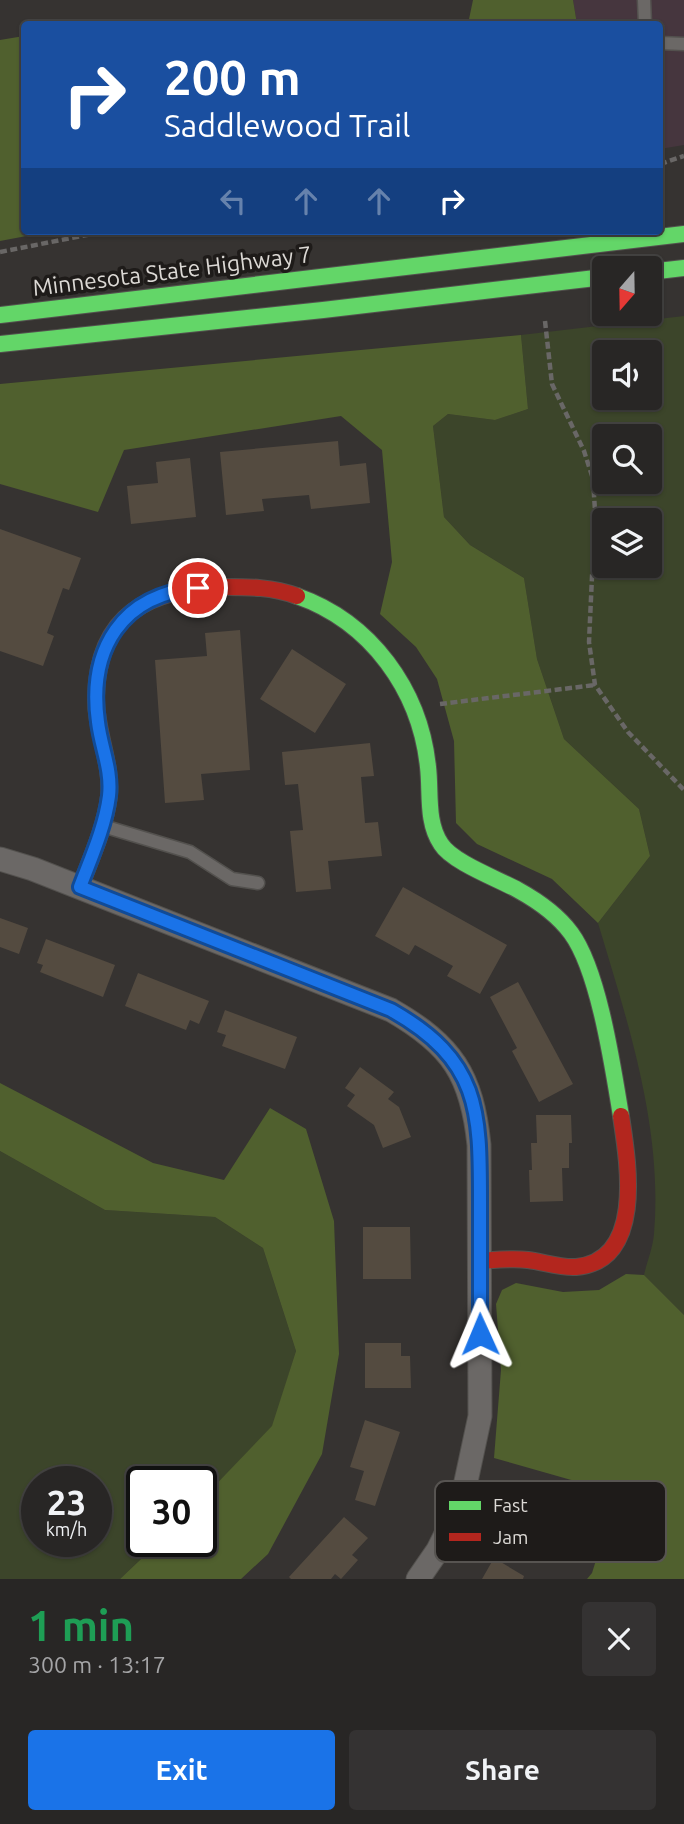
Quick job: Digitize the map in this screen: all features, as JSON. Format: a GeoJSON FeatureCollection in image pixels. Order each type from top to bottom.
{"type":"FeatureCollection","features":[{"type":"Feature","properties":{"kind":"street","name":"Minnesota State Highway 7"},"geometry":{"type":"LineString","coordinates":[[663,234],[684,234]]}},
{"type":"Feature","properties":{"kind":"street","name":"Minnesota State Highway 7"},"geometry":{"type":"LineString","coordinates":[[0,316],[651,235]]}},
{"type":"Feature","properties":{"kind":"street"},"geometry":{"type":"LineString","coordinates":[[662,271],[684,268]]}},
{"type":"Feature","properties":{"kind":"street"},"geometry":{"type":"LineString","coordinates":[[0,344],[592,278]]}},
{"type":"Feature","properties":{"kind":"street"},"geometry":{"type":"LineString","coordinates":[[80,887],[103,826],[109,795],[109,765],[96,708],[98,671],[108,644],[120,623],[137,606],[159,595],[184,589],[257,586],[301,597],[341,617],[376,645],[401,680],[420,721],[428,765],[433,827],[443,848],[463,862],[528,895],[574,936],[586,962],[609,1042],[622,1123],[628,1206],[625,1228],[613,1248],[594,1262],[574,1269],[530,1260],[480,1261]]}},
{"type":"Feature","properties":{"kind":"street"},"geometry":{"type":"LineString","coordinates":[[0,859],[80,887],[391,1010],[421,1027],[446,1051],[465,1080],[476,1111],[479,1145],[480,1416],[467,1481]]}},
{"type":"Feature","properties":{"kind":"street"},"geometry":{"type":"LineString","coordinates":[[418,1579],[435,1554]]}},
{"type":"Feature","properties":{"kind":"lane"},"geometry":{"type":"LineString","coordinates":[[644,0],[645,21]]}},
{"type":"Feature","properties":{"kind":"lane"},"geometry":{"type":"LineString","coordinates":[[663,43],[684,44]]}},
{"type":"Feature","properties":{"kind":"lane"},"geometry":{"type":"LineString","coordinates":[[103,826],[190,852],[232,879],[257,883]]}},
{"type":"Feature","properties":{"kind":"path"},"geometry":{"type":"LineString","coordinates":[[663,163],[684,156]]}},
{"type":"Feature","properties":{"kind":"path"},"geometry":{"type":"LineString","coordinates":[[0,253],[88,235]]}},
{"type":"Feature","properties":{"kind":"path"},"geometry":{"type":"LineString","coordinates":[[545,321],[552,384],[584,451],[593,479],[595,511],[589,642],[595,685],[628,732],[684,790]]}},
{"type":"Feature","properties":{"kind":"path"},"geometry":{"type":"LineString","coordinates":[[413,707],[595,685]]}},
{"type":"Feature","properties":{"kind":"shaded area"},"geometry":{"type":"Polygon","coordinates":[[[573,0],[684,0],[684,145],[663,148],[663,21],[576,21],[573,0]]]}},
{"type":"Feature","properties":{"kind":"green space"},"geometry":{"type":"Polygon","coordinates":[[[473,0],[573,0],[576,21],[469,21],[473,0]]]}},
{"type":"Feature","properties":{"kind":"green space"},"geometry":{"type":"Polygon","coordinates":[[[21,36],[21,235],[32,235],[0,241],[0,40],[21,36]]]}},
{"type":"Feature","properties":{"kind":"green space"},"geometry":{"type":"Polygon","coordinates":[[[684,316],[684,1315],[644,1275],[653,1239],[655,1194],[648,1115],[631,1037],[598,923],[650,856],[639,809],[564,739],[537,659],[524,578],[470,545],[444,517],[433,426],[448,414],[495,420],[528,409],[521,335],[598,326],[662,326],[662,319],[684,316]]]}},
{"type":"Feature","properties":{"kind":"green space"},"geometry":{"type":"Polygon","coordinates":[[[521,335],[528,409],[495,420],[448,414],[433,426],[444,517],[470,545],[524,578],[537,659],[564,739],[639,809],[650,856],[598,923],[552,879],[477,844],[456,823],[454,741],[437,679],[416,647],[380,614],[392,562],[382,450],[341,416],[124,450],[98,512],[0,484],[0,384],[521,335]]]}},
{"type":"Feature","properties":{"kind":"green space"},"geometry":{"type":"Polygon","coordinates":[[[0,1083],[153,1163],[224,1180],[270,1108],[306,1129],[334,1221],[339,1354],[322,1454],[268,1554],[241,1579],[120,1579],[143,1557],[217,1557],[217,1483],[272,1426],[296,1351],[263,1248],[215,1217],[105,1210],[0,1151],[0,1083]]]}},
{"type":"Feature","properties":{"kind":"green space"},"geometry":{"type":"Polygon","coordinates":[[[0,1151],[105,1210],[215,1217],[263,1248],[296,1351],[273,1426],[217,1484],[217,1466],[126,1466],[126,1557],[143,1557],[120,1579],[0,1579],[0,1151]]]}},
{"type":"Feature","properties":{"kind":"green space"},"geometry":{"type":"Polygon","coordinates":[[[626,1274],[644,1275],[684,1315],[684,1579],[587,1579],[595,1562],[666,1562],[666,1481],[575,1481],[494,1458],[501,1370],[496,1304],[502,1290],[516,1283],[563,1292],[599,1290],[626,1274]]]}},
{"type":"Feature","properties":{"kind":"building"},"geometry":{"type":"Polygon","coordinates":[[[338,441],[340,466],[366,463],[370,503],[311,509],[309,495],[262,499],[264,511],[226,515],[220,452],[338,441]]]}},
{"type":"Feature","properties":{"kind":"building"},"geometry":{"type":"Polygon","coordinates":[[[190,458],[196,517],[131,524],[127,486],[158,483],[156,462],[190,458]]]}},
{"type":"Feature","properties":{"kind":"building"},"geometry":{"type":"Polygon","coordinates":[[[0,529],[81,558],[69,590],[63,588],[47,633],[54,636],[43,666],[0,651],[0,529]]]}},
{"type":"Feature","properties":{"kind":"building"},"geometry":{"type":"Polygon","coordinates":[[[240,630],[250,770],[201,774],[204,800],[165,803],[155,660],[207,656],[205,633],[240,630]]]}},
{"type":"Feature","properties":{"kind":"building"},"geometry":{"type":"Polygon","coordinates":[[[292,649],[346,684],[315,733],[260,699],[292,649]]]}},
{"type":"Feature","properties":{"kind":"building"},"geometry":{"type":"Polygon","coordinates":[[[370,743],[374,776],[361,777],[365,823],[378,822],[382,856],[328,861],[331,889],[296,892],[290,831],[303,830],[298,784],[285,785],[282,752],[370,743]]]}},
{"type":"Feature","properties":{"kind":"building"},"geometry":{"type":"Polygon","coordinates":[[[403,887],[507,945],[480,994],[447,976],[453,966],[415,945],[409,955],[375,936],[403,887]]]}},
{"type":"Feature","properties":{"kind":"building"},"geometry":{"type":"Polygon","coordinates":[[[0,918],[28,928],[19,954],[0,947],[0,918]]]}},
{"type":"Feature","properties":{"kind":"building"},"geometry":{"type":"Polygon","coordinates":[[[46,939],[115,965],[103,997],[40,972],[43,965],[37,963],[46,939]]]}},
{"type":"Feature","properties":{"kind":"building"},"geometry":{"type":"Polygon","coordinates":[[[138,973],[209,1001],[199,1024],[190,1020],[186,1030],[125,1006],[138,973]]]}},
{"type":"Feature","properties":{"kind":"building"},"geometry":{"type":"Polygon","coordinates":[[[518,982],[573,1084],[539,1102],[512,1051],[517,1048],[490,997],[518,982]]]}},
{"type":"Feature","properties":{"kind":"building"},"geometry":{"type":"Polygon","coordinates":[[[225,1010],[297,1037],[285,1069],[222,1046],[226,1035],[217,1032],[225,1010]]]}},
{"type":"Feature","properties":{"kind":"building"},"geometry":{"type":"Polygon","coordinates":[[[360,1067],[394,1092],[388,1099],[399,1107],[411,1137],[383,1148],[374,1125],[347,1106],[355,1095],[345,1088],[360,1067]]]}},
{"type":"Feature","properties":{"kind":"building"},"geometry":{"type":"Polygon","coordinates":[[[536,1115],[571,1115],[569,1168],[562,1168],[563,1201],[530,1202],[529,1170],[532,1170],[531,1143],[537,1143],[536,1115]]]}},
{"type":"Feature","properties":{"kind":"building"},"geometry":{"type":"Polygon","coordinates":[[[363,1227],[410,1227],[411,1279],[363,1279],[363,1227]]]}},
{"type":"Feature","properties":{"kind":"building"},"geometry":{"type":"Polygon","coordinates":[[[365,1343],[401,1343],[401,1356],[410,1356],[411,1388],[365,1388],[365,1343]]]}},
{"type":"Feature","properties":{"kind":"building"},"geometry":{"type":"Polygon","coordinates":[[[365,1420],[400,1432],[375,1506],[355,1500],[364,1471],[350,1467],[365,1420]]]}},
{"type":"Feature","properties":{"kind":"building"},"geometry":{"type":"Polygon","coordinates":[[[344,1517],[368,1538],[352,1555],[358,1560],[341,1579],[335,1574],[331,1579],[291,1579],[289,1577],[344,1517]]]}},
{"type":"Feature","properties":{"kind":"building"},"geometry":{"type":"Polygon","coordinates":[[[492,1562],[501,1562],[524,1576],[523,1579],[482,1579],[492,1562]]]}},
{"type":"Feature","properties":{"kind":"traffic: fast"},"geometry":{"type":"LineString","coordinates":[[0,315],[684,234]]}},
{"type":"Feature","properties":{"kind":"traffic: fast"},"geometry":{"type":"LineString","coordinates":[[662,271],[684,268]]}},
{"type":"Feature","properties":{"kind":"traffic: fast"},"geometry":{"type":"LineString","coordinates":[[0,344],[592,278]]}},
{"type":"Feature","properties":{"kind":"traffic: fast"},"geometry":{"type":"LineString","coordinates":[[297,596],[348,623],[369,641],[403,686],[415,711],[423,739],[428,767],[431,817],[441,844],[465,864],[540,903],[571,933],[590,971],[597,995],[621,1116]]}},
{"type":"Feature","properties":{"kind":"traffic: jam"},"geometry":{"type":"LineString","coordinates":[[80,887],[101,831],[109,796],[108,771],[96,696],[99,668],[106,645],[118,626],[133,611],[152,600],[173,593],[224,587],[261,588],[297,596]]}},
{"type":"Feature","properties":{"kind":"traffic: jam"},"geometry":{"type":"LineString","coordinates":[[480,1261],[522,1259],[576,1267],[598,1261],[613,1247],[622,1229],[627,1206],[627,1158],[621,1116]]}},
{"type":"Feature","properties":{"kind":"route"},"geometry":{"type":"LineString","coordinates":[[198,588],[159,595],[137,606],[120,623],[108,644],[98,671],[95,698],[98,726],[109,765],[109,795],[103,826],[80,887],[391,1010],[421,1027],[446,1051],[465,1080],[476,1111],[479,1145],[480,1334]]}}]}
